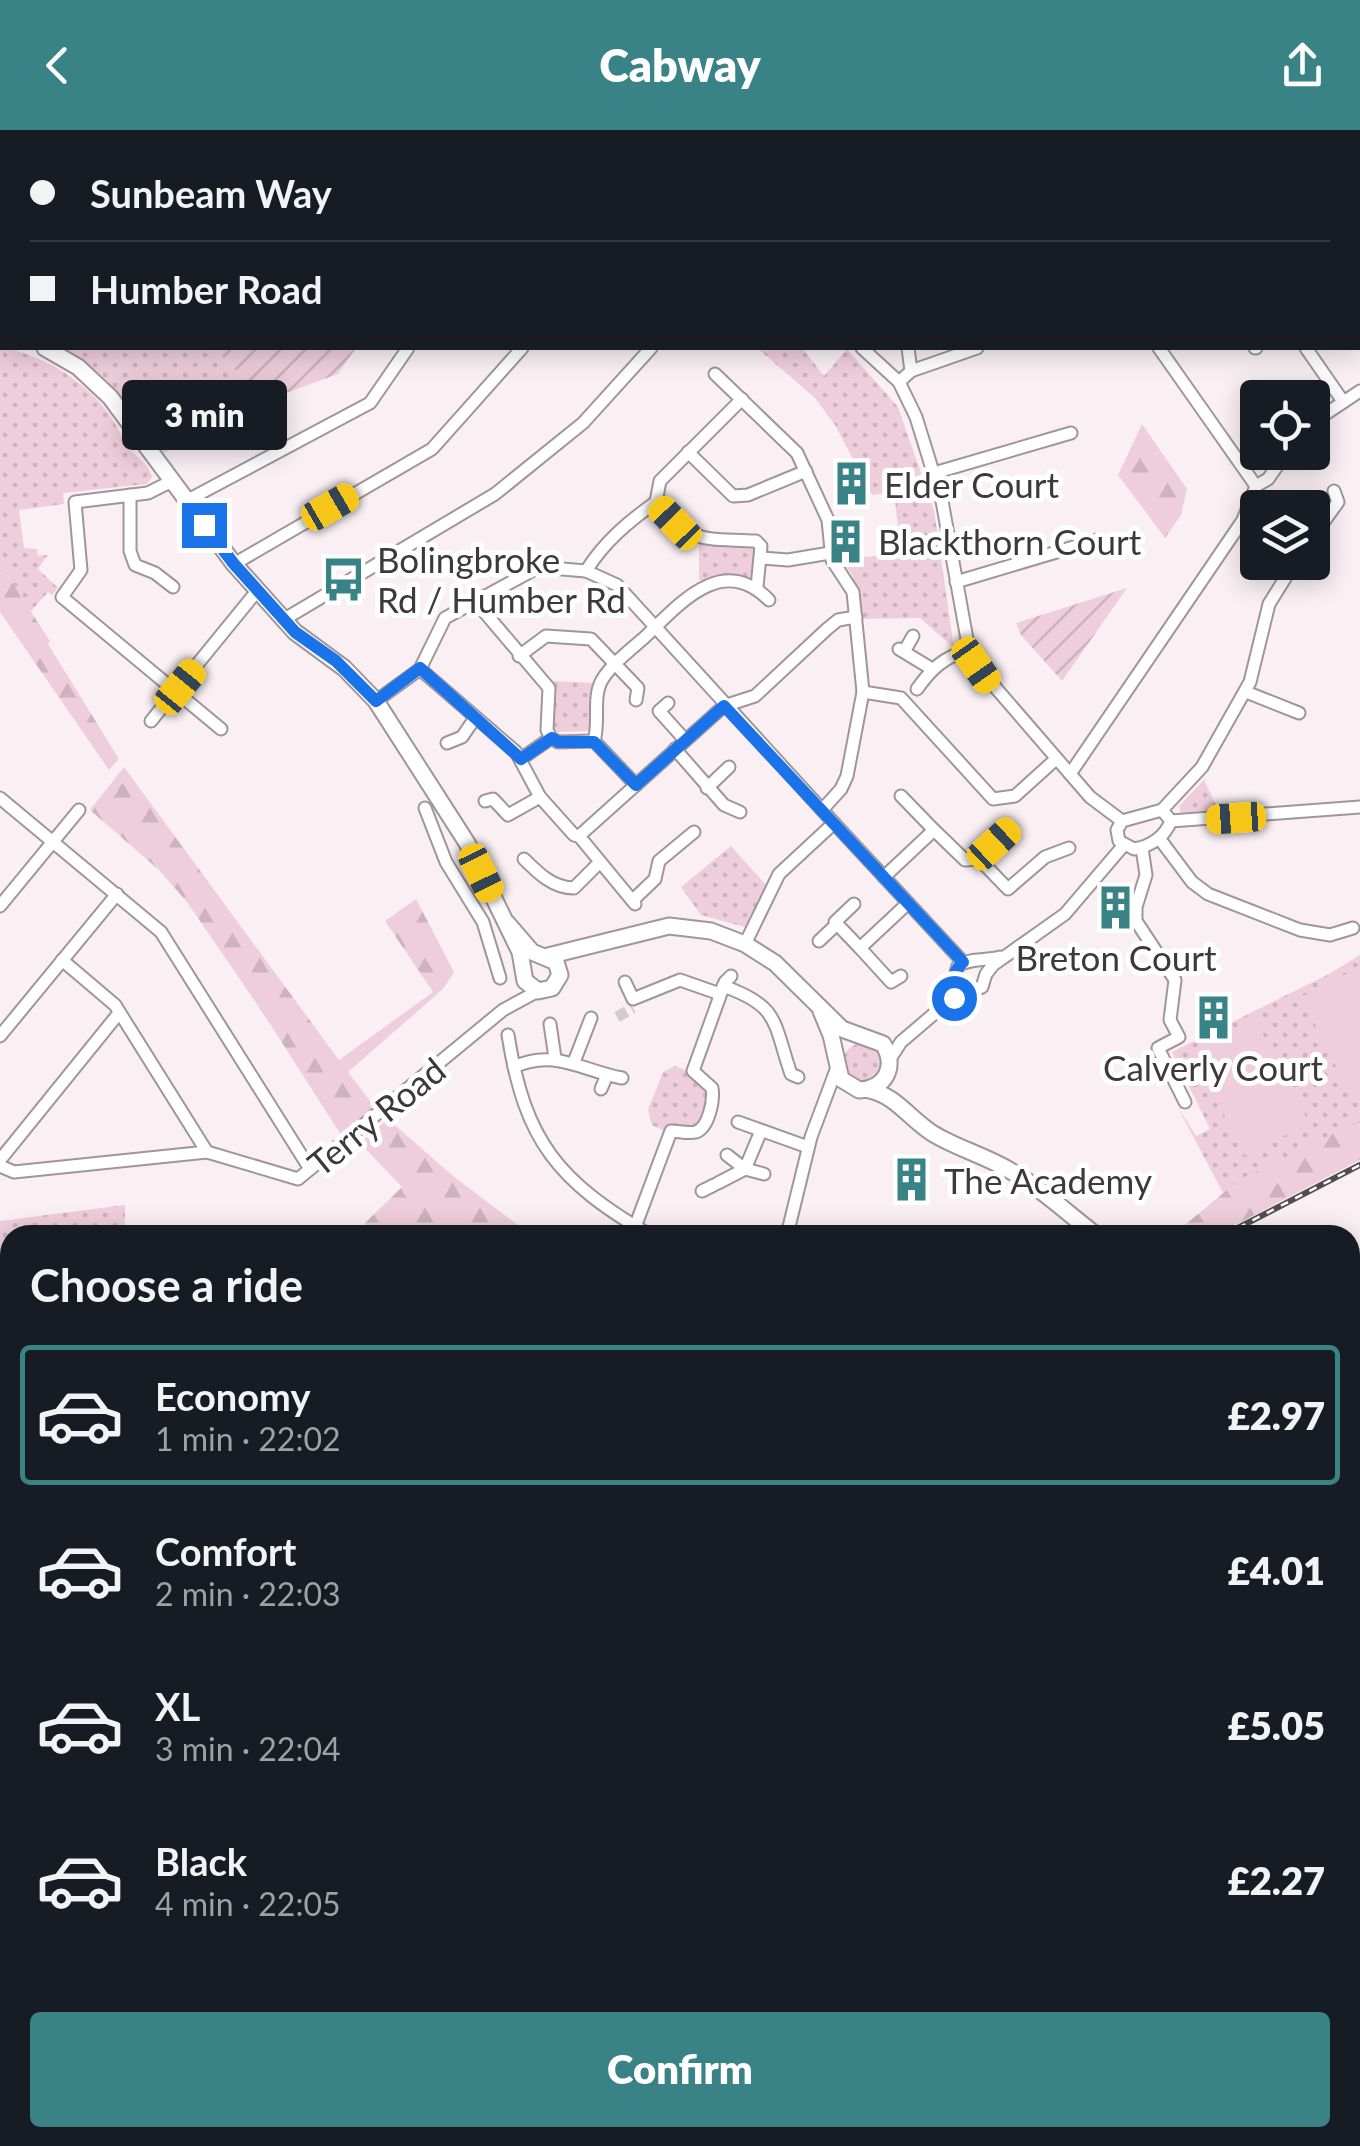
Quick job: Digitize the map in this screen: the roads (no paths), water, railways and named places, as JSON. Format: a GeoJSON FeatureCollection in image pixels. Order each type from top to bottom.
{"type":"FeatureCollection","features":[{"type":"Feature","properties":{"kind":"main road"},"geometry":{"type":"LineString","coordinates":[[48,350],[78,367],[98,385],[234,564],[284,620],[344,668],[376,701],[457,825],[508,923],[528,948],[556,962],[560,972]]}},
{"type":"Feature","properties":{"kind":"main road"},"geometry":{"type":"LineString","coordinates":[[508,923],[520,969],[528,985],[538,991],[555,986],[571,959],[588,948]]}},
{"type":"Feature","properties":{"kind":"main road"},"geometry":{"type":"LineString","coordinates":[[520,969],[530,959],[669,926],[699,928],[745,944],[785,971],[842,1029],[869,1037],[886,1048],[897,1091],[910,1114]]}},
{"type":"Feature","properties":{"kind":"main road"},"geometry":{"type":"LineString","coordinates":[[821,1011],[836,1063],[851,1088],[882,1092],[948,1142],[1007,1168],[1083,1225]]}},
{"type":"Feature","properties":{"kind":"main road"},"geometry":{"type":"LineString","coordinates":[[836,1063],[850,1039],[869,1037]]}},
{"type":"Feature","properties":{"kind":"main road"},"geometry":{"type":"LineString","coordinates":[[869,1090],[883,1082],[890,1062]]}},
{"type":"Feature","properties":{"kind":"street"},"geometry":{"type":"LineString","coordinates":[[186,501],[370,403],[407,350]]}},
{"type":"Feature","properties":{"kind":"street"},"geometry":{"type":"LineString","coordinates":[[234,564],[432,449],[520,350]]}},
{"type":"Feature","properties":{"kind":"street"},"geometry":{"type":"LineString","coordinates":[[284,620],[495,494],[584,423],[649,350]]}},
{"type":"Feature","properties":{"kind":"street"},"geometry":{"type":"LineString","coordinates":[[864,350],[899,382],[911,404],[934,473],[969,650],[988,683],[1094,802],[1122,821],[1162,810],[1202,767],[1246,692],[1269,604],[1284,580]]}},
{"type":"Feature","properties":{"kind":"street"},"geometry":{"type":"LineString","coordinates":[[908,350],[911,371]]}},
{"type":"Feature","properties":{"kind":"street"},"geometry":{"type":"LineString","coordinates":[[899,382],[911,371],[971,350]]}},
{"type":"Feature","properties":{"kind":"street"},"geometry":{"type":"LineString","coordinates":[[1160,350],[1256,486]]}},
{"type":"Feature","properties":{"kind":"street"},"geometry":{"type":"LineString","coordinates":[[1307,350],[1342,400]]}},
{"type":"Feature","properties":{"kind":"street"},"geometry":{"type":"LineString","coordinates":[[714,374],[792,446],[828,520],[830,554],[853,592],[863,692],[847,776],[822,810]]}},
{"type":"Feature","properties":{"kind":"street"},"geometry":{"type":"LineString","coordinates":[[1330,409],[1360,391]]}},
{"type":"Feature","properties":{"kind":"street"},"geometry":{"type":"LineString","coordinates":[[586,571],[599,550],[656,502],[660,481],[742,399]]}},
{"type":"Feature","properties":{"kind":"street"},"geometry":{"type":"LineString","coordinates":[[934,473],[1070,433]]}},
{"type":"Feature","properties":{"kind":"street"},"geometry":{"type":"LineString","coordinates":[[688,452],[732,496],[748,495],[806,471]]}},
{"type":"Feature","properties":{"kind":"street"},"geometry":{"type":"LineString","coordinates":[[1070,774],[1243,520],[1256,486],[1274,470]]}},
{"type":"Feature","properties":{"kind":"street"},"geometry":{"type":"LineString","coordinates":[[172,481],[155,491],[75,502],[81,570],[62,597],[222,729]]}},
{"type":"Feature","properties":{"kind":"street"},"geometry":{"type":"LineString","coordinates":[[1330,513],[1338,502],[1334,491]]}},
{"type":"Feature","properties":{"kind":"street"},"geometry":{"type":"LineString","coordinates":[[130,495],[130,551],[135,565],[155,573],[172,587]]}},
{"type":"Feature","properties":{"kind":"street"},"geometry":{"type":"LineString","coordinates":[[656,502],[687,533],[698,538],[756,542],[761,546],[756,587]]}},
{"type":"Feature","properties":{"kind":"street"},"geometry":{"type":"LineString","coordinates":[[956,582],[1097,540]]}},
{"type":"Feature","properties":{"kind":"street"},"geometry":{"type":"LineString","coordinates":[[761,558],[788,560],[830,554]]}},
{"type":"Feature","properties":{"kind":"street"},"geometry":{"type":"LineString","coordinates":[[376,701],[420,668],[440,624],[455,611],[539,567],[586,571],[617,586],[907,904],[986,974]]}},
{"type":"Feature","properties":{"kind":"street"},"geometry":{"type":"LineString","coordinates":[[594,742],[600,684],[686,598],[712,582],[756,587],[769,600]]}},
{"type":"Feature","properties":{"kind":"street"},"geometry":{"type":"LineString","coordinates":[[152,721],[258,591]]}},
{"type":"Feature","properties":{"kind":"street"},"geometry":{"type":"LineString","coordinates":[[475,601],[549,688],[548,730],[552,738],[558,742],[594,742],[636,785]]}},
{"type":"Feature","properties":{"kind":"street"},"geometry":{"type":"LineString","coordinates":[[579,836],[724,706],[755,696],[827,628],[838,620],[856,617]]}},
{"type":"Feature","properties":{"kind":"street"},"geometry":{"type":"LineString","coordinates":[[519,656],[546,636],[588,638],[638,688],[636,700]]}},
{"type":"Feature","properties":{"kind":"street"},"geometry":{"type":"LineString","coordinates":[[913,636],[902,649],[932,669]]}},
{"type":"Feature","properties":{"kind":"street"},"geometry":{"type":"LineString","coordinates":[[917,689],[947,656],[969,650]]}},
{"type":"Feature","properties":{"kind":"street"},"geometry":{"type":"LineString","coordinates":[[420,668],[521,759],[540,797],[579,836],[634,902],[655,879],[659,862],[694,832]]}},
{"type":"Feature","properties":{"kind":"street"},"geometry":{"type":"LineString","coordinates":[[863,692],[902,698],[993,799],[1015,796],[1056,759]]}},
{"type":"Feature","properties":{"kind":"street"},"geometry":{"type":"LineString","coordinates":[[1246,692],[1299,713]]}},
{"type":"Feature","properties":{"kind":"street"},"geometry":{"type":"LineString","coordinates":[[668,703],[659,711],[707,788],[724,805],[740,812]]}},
{"type":"Feature","properties":{"kind":"street"},"geometry":{"type":"LineString","coordinates":[[448,743],[462,736],[475,718]]}},
{"type":"Feature","properties":{"kind":"street"},"geometry":{"type":"LineString","coordinates":[[521,759],[552,738]]}},
{"type":"Feature","properties":{"kind":"street"},"geometry":{"type":"LineString","coordinates":[[952,752],[966,742]]}},
{"type":"Feature","properties":{"kind":"street"},"geometry":{"type":"LineString","coordinates":[[707,788],[729,768]]}},
{"type":"Feature","properties":{"kind":"street"},"geometry":{"type":"LineString","coordinates":[[920,795],[905,800],[965,860],[979,858],[1009,830]]}},
{"type":"Feature","properties":{"kind":"street"},"geometry":{"type":"LineString","coordinates":[[484,801],[493,799],[508,816],[540,797]]}},
{"type":"Feature","properties":{"kind":"street"},"geometry":{"type":"LineString","coordinates":[[0,798],[161,932],[310,1169]]}},
{"type":"Feature","properties":{"kind":"street"},"geometry":{"type":"LineString","coordinates":[[1171,821],[1360,807]]}},
{"type":"Feature","properties":{"kind":"street"},"geometry":{"type":"LineString","coordinates":[[424,808],[436,840],[483,922],[499,972],[520,969]]}},
{"type":"Feature","properties":{"kind":"street"},"geometry":{"type":"LineString","coordinates":[[0,906],[78,810]]}},
{"type":"Feature","properties":{"kind":"street"},"geometry":{"type":"LineString","coordinates":[[1162,810],[1171,821]]}},
{"type":"Feature","properties":{"kind":"street"},"geometry":{"type":"LineString","coordinates":[[1122,821],[1117,836],[1124,846],[1142,848],[1159,838],[1171,821]]}},
{"type":"Feature","properties":{"kind":"street"},"geometry":{"type":"LineString","coordinates":[[436,840],[457,825]]}},
{"type":"Feature","properties":{"kind":"street"},"geometry":{"type":"LineString","coordinates":[[745,944],[779,874],[838,827]]}},
{"type":"Feature","properties":{"kind":"street"},"geometry":{"type":"LineString","coordinates":[[884,877],[934,830]]}},
{"type":"Feature","properties":{"kind":"street"},"geometry":{"type":"LineString","coordinates":[[1159,838],[1192,882],[1208,894],[1300,930],[1330,934],[1353,928]]}},
{"type":"Feature","properties":{"kind":"street"},"geometry":{"type":"LineString","coordinates":[[890,1062],[912,1033],[942,1007],[982,987],[986,974],[1004,955],[1065,914],[1124,846]]}},
{"type":"Feature","properties":{"kind":"street"},"geometry":{"type":"LineString","coordinates":[[998,900],[1044,857],[1069,848]]}},
{"type":"Feature","properties":{"kind":"street"},"geometry":{"type":"LineString","coordinates":[[1142,848],[1146,875],[1136,921],[1175,980],[1170,1020],[1180,1036],[1158,1048],[1186,1102]]}},
{"type":"Feature","properties":{"kind":"street"},"geometry":{"type":"LineString","coordinates":[[979,858],[1008,889]]}},
{"type":"Feature","properties":{"kind":"street"},"geometry":{"type":"LineString","coordinates":[[524,859],[542,876],[567,888],[574,888],[600,862]]}},
{"type":"Feature","properties":{"kind":"street"},"geometry":{"type":"LineString","coordinates":[[0,1036],[117,894]]}},
{"type":"Feature","properties":{"kind":"street"},"geometry":{"type":"LineString","coordinates":[[819,940],[854,904]]}},
{"type":"Feature","properties":{"kind":"street"},"geometry":{"type":"LineString","coordinates":[[860,948],[907,904]]}},
{"type":"Feature","properties":{"kind":"street"},"geometry":{"type":"LineString","coordinates":[[836,924],[894,983]]}},
{"type":"Feature","properties":{"kind":"street"},"geometry":{"type":"LineString","coordinates":[[942,1007],[955,972],[969,962],[1004,955]]}},
{"type":"Feature","properties":{"kind":"street"},"geometry":{"type":"LineString","coordinates":[[62,960],[115,1005],[206,1152]]}},
{"type":"Feature","properties":{"kind":"street","name":"Terry Road"},"geometry":{"type":"LineString","coordinates":[[504,1010],[520,969]]}},
{"type":"Feature","properties":{"kind":"street"},"geometry":{"type":"LineString","coordinates":[[625,982],[633,1004],[680,980],[754,991],[775,1020],[791,1074],[798,1077]]}},
{"type":"Feature","properties":{"kind":"street"},"geometry":{"type":"LineString","coordinates":[[954,981],[967,992]]}},
{"type":"Feature","properties":{"kind":"street"},"geometry":{"type":"LineString","coordinates":[[635,1225],[671,1131],[696,1132],[709,1112],[712,1088],[693,1071],[725,985]]}},
{"type":"Feature","properties":{"kind":"street","name":"Terry Road"},"geometry":{"type":"LineString","coordinates":[[0,1163],[14,1172],[206,1152],[294,1179],[504,1010],[538,991]]}},
{"type":"Feature","properties":{"kind":"street"},"geometry":{"type":"LineString","coordinates":[[0,1163],[119,1013]]}},
{"type":"Feature","properties":{"kind":"street"},"geometry":{"type":"LineString","coordinates":[[574,1062],[591,1018]]}},
{"type":"Feature","properties":{"kind":"street"},"geometry":{"type":"LineString","coordinates":[[550,1024],[556,1058]]}},
{"type":"Feature","properties":{"kind":"street"},"geometry":{"type":"LineString","coordinates":[[869,1037],[889,1040],[912,1033]]}},
{"type":"Feature","properties":{"kind":"street"},"geometry":{"type":"LineString","coordinates":[[508,1035],[514,1068],[537,1136],[560,1170],[606,1209],[633,1225]]}},
{"type":"Feature","properties":{"kind":"street"},"geometry":{"type":"LineString","coordinates":[[514,1068],[556,1058],[622,1078]]}},
{"type":"Feature","properties":{"kind":"street"},"geometry":{"type":"LineString","coordinates":[[789,1225],[808,1147],[836,1063]]}},
{"type":"Feature","properties":{"kind":"street"},"geometry":{"type":"LineString","coordinates":[[601,1089],[607,1074]]}},
{"type":"Feature","properties":{"kind":"street"},"geometry":{"type":"LineString","coordinates":[[825,1101],[851,1088]]}},
{"type":"Feature","properties":{"kind":"street"},"geometry":{"type":"LineString","coordinates":[[738,1122],[808,1147]]}},
{"type":"Feature","properties":{"kind":"street"},"geometry":{"type":"LineString","coordinates":[[711,1187],[745,1169],[760,1131]]}},
{"type":"Feature","properties":{"kind":"street"},"geometry":{"type":"LineString","coordinates":[[727,1155],[745,1169],[764,1174]]}},
{"type":"Feature","properties":{"kind":"tunnel"},"geometry":{"type":"LineString","coordinates":[[617,1017],[633,1008]]}},
{"type":"Feature","properties":{"kind":"railway"},"geometry":{"type":"LineString","coordinates":[[1243,1225],[1360,1165]]}},
{"type":"Feature","properties":{"kind":"place","name":"Elder Court"},"geometry":{"type":"Point","coordinates":[851,484]}},
{"type":"Feature","properties":{"kind":"place","name":"Blackthorn Court"},"geometry":{"type":"Point","coordinates":[845,541]}},
{"type":"Feature","properties":{"kind":"place","name":"Bolingbroke Rd / Humber Rd"},"geometry":{"type":"Point","coordinates":[344,579]}},
{"type":"Feature","properties":{"kind":"place","name":"Breton Court"},"geometry":{"type":"Point","coordinates":[1116,907]}},
{"type":"Feature","properties":{"kind":"place","name":"Calverly Court"},"geometry":{"type":"Point","coordinates":[1213,1017]}},
{"type":"Feature","properties":{"kind":"place","name":"The Academy"},"geometry":{"type":"Point","coordinates":[911,1180]}}]}
